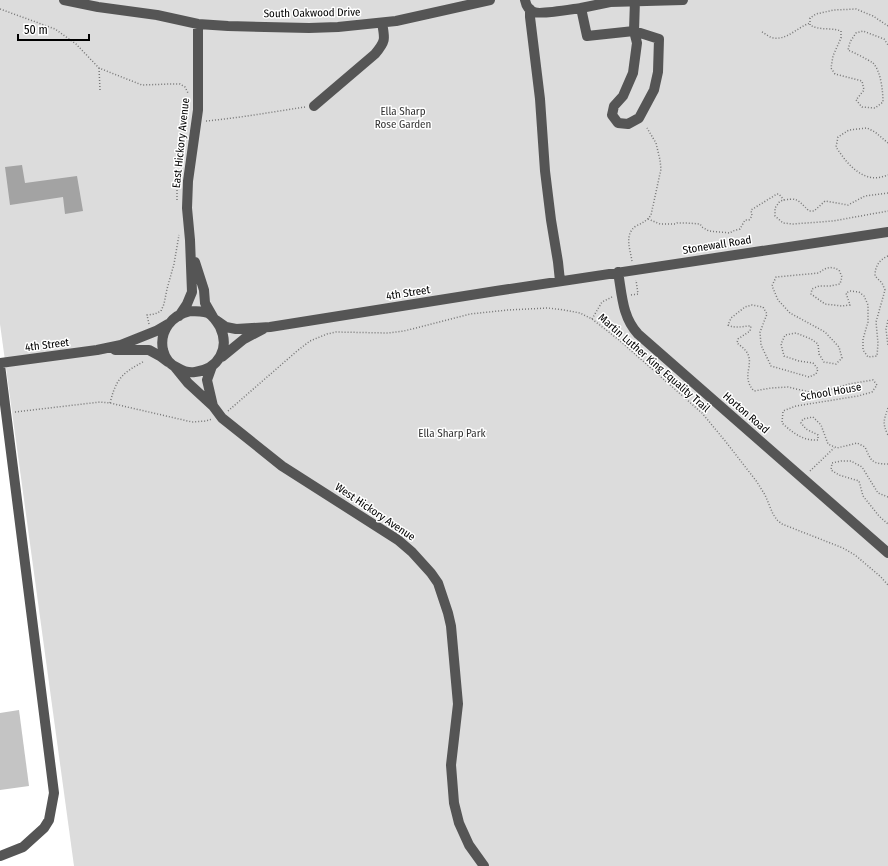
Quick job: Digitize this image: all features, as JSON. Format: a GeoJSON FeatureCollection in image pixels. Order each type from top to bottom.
{"type":"FeatureCollection","features":[{"type":"Feature","properties":{"kind":"street","name":"South Oakwood Drive"},"geometry":{"type":"LineString","coordinates":[[64,0],[98,7],[157,15],[198,24],[309,28],[338,27],[396,21],[490,0]]}},
{"type":"Feature","properties":{"kind":"street"},"geometry":{"type":"LineString","coordinates":[[527,5],[533,12],[542,13],[581,8],[610,1],[683,0]]}},
{"type":"Feature","properties":{"kind":"street"},"geometry":{"type":"LineString","coordinates":[[581,8],[587,36],[634,31],[659,38],[658,72],[654,90],[639,118],[628,124],[618,123],[612,114],[614,106],[623,96],[633,73],[637,43],[634,31],[635,1]]}},
{"type":"Feature","properties":{"kind":"street"},"geometry":{"type":"LineString","coordinates":[[527,5],[530,17],[540,98],[545,171],[558,262],[555,282]]}},
{"type":"Feature","properties":{"kind":"street"},"geometry":{"type":"LineString","coordinates":[[310,106],[375,54],[383,44],[384,34],[382,23]]}},
{"type":"Feature","properties":{"kind":"street","name":"East Hickory Avenue"},"geometry":{"type":"LineString","coordinates":[[176,318],[187,304],[192,292],[187,208],[188,181],[198,110],[198,24]]}},
{"type":"Feature","properties":{"kind":"street","name":"Stonewall Road"},"geometry":{"type":"LineString","coordinates":[[555,282],[888,232]]}},
{"type":"Feature","properties":{"kind":"street","name":"East Hickory Avenue"},"geometry":{"type":"LineString","coordinates":[[190,240],[199,277],[204,290],[205,303],[214,319]]}},
{"type":"Feature","properties":{"kind":"street","name":"Horton Road"},"geometry":{"type":"LineString","coordinates":[[618,272],[625,314],[632,328],[888,553]]}},
{"type":"Feature","properties":{"kind":"street","name":"4th Street"},"geometry":{"type":"LineString","coordinates":[[214,319],[226,327],[236,329],[270,327],[555,282]]}},
{"type":"Feature","properties":{"kind":"street"},"geometry":{"type":"LineString","coordinates":[[186,312],[205,312],[214,319],[222,332],[224,349],[214,364],[204,370],[195,372],[185,371],[173,366],[164,354],[162,341],[164,331],[176,318],[186,312]]}},
{"type":"Feature","properties":{"kind":"street","name":"4th Street"},"geometry":{"type":"LineString","coordinates":[[0,364],[97,350],[129,342],[156,331],[176,318]]}},
{"type":"Feature","properties":{"kind":"street","name":"4th Street"},"geometry":{"type":"LineString","coordinates":[[214,364],[244,339],[260,330],[270,327]]}},
{"type":"Feature","properties":{"kind":"street","name":"4th Street"},"geometry":{"type":"LineString","coordinates":[[97,350],[149,350],[173,366]]}},
{"type":"Feature","properties":{"kind":"street"},"geometry":{"type":"LineString","coordinates":[[0,364],[54,793],[49,820],[44,828],[23,847],[0,856]]}},
{"type":"Feature","properties":{"kind":"street","name":"West Hickory Avenue"},"geometry":{"type":"LineString","coordinates":[[213,406],[207,380],[214,364]]}},
{"type":"Feature","properties":{"kind":"street","name":"West Hickory Avenue"},"geometry":{"type":"LineString","coordinates":[[173,366],[188,384],[213,406],[222,418],[282,466],[398,540],[431,572],[438,583],[444,598],[451,626],[458,704],[450,765],[454,803],[459,823],[466,839],[484,866]]}},
{"type":"Feature","properties":{"kind":"path"},"geometry":{"type":"LineString","coordinates":[[0,9],[55,29],[76,44],[99,68],[142,85],[180,84],[186,87],[189,95]]}},
{"type":"Feature","properties":{"kind":"path"},"geometry":{"type":"LineString","coordinates":[[888,26],[873,16],[856,9],[834,10],[816,14],[810,18],[810,25],[815,28],[837,29],[841,31],[841,38],[833,56],[831,68],[836,74],[862,81],[864,90],[856,100],[862,107],[875,108],[883,102],[882,89],[879,75],[874,64],[848,50],[850,42],[856,33],[863,31],[884,39],[888,45]]}},
{"type":"Feature","properties":{"kind":"path"},"geometry":{"type":"LineString","coordinates":[[762,32],[773,38],[782,38],[805,24],[810,23]]}},
{"type":"Feature","properties":{"kind":"path"},"geometry":{"type":"LineString","coordinates":[[99,68],[100,90]]}},
{"type":"Feature","properties":{"kind":"path"},"geometry":{"type":"LineString","coordinates":[[204,122],[239,118],[310,106]]}},
{"type":"Feature","properties":{"kind":"path"},"geometry":{"type":"LineString","coordinates":[[592,319],[602,302],[610,298],[638,294],[628,238],[632,229],[648,219],[651,215],[661,170],[656,143],[647,128]]}},
{"type":"Feature","properties":{"kind":"path"},"geometry":{"type":"LineString","coordinates":[[888,143],[875,132],[867,128],[849,130],[838,137],[836,148],[846,162],[860,172],[870,177],[882,177],[888,175]]}},
{"type":"Feature","properties":{"kind":"path"},"geometry":{"type":"LineString","coordinates":[[177,183],[177,204]]}},
{"type":"Feature","properties":{"kind":"path"},"geometry":{"type":"LineString","coordinates":[[888,193],[865,196],[848,205],[825,201],[814,211],[809,211],[800,202],[792,198],[780,201],[775,208],[775,216],[783,223],[793,224],[833,221],[888,211]]}},
{"type":"Feature","properties":{"kind":"path"},"geometry":{"type":"LineString","coordinates":[[648,219],[660,224],[700,224],[709,231],[730,233],[733,230],[740,229],[745,220],[749,220],[752,216],[751,210],[777,194],[779,194],[784,200]]}},
{"type":"Feature","properties":{"kind":"path"},"geometry":{"type":"LineString","coordinates":[[147,315],[155,314],[161,310],[164,304],[174,264],[179,229]]}},
{"type":"Feature","properties":{"kind":"path","name":"School House"},"geometry":{"type":"LineString","coordinates":[[835,447],[828,444],[821,425],[812,417],[803,419],[801,423],[806,429],[818,435],[818,440],[811,441],[796,435],[782,423],[783,411],[796,406],[858,396],[872,392],[877,385],[873,380],[849,384],[826,391],[809,392],[788,387],[754,391],[749,385],[747,375],[750,359],[743,348],[737,343],[738,339],[750,330],[751,326],[733,328],[728,325],[731,318],[745,307],[752,305],[763,307],[767,314],[760,332],[761,345],[771,366],[809,377],[816,374],[818,369],[814,363],[799,361],[784,356],[781,344],[785,335],[796,333],[811,339],[818,344],[819,354],[824,362],[836,364],[842,358],[839,347],[825,332],[790,313],[778,300],[772,286],[776,277],[819,273],[824,268],[833,267],[839,270],[842,277],[840,284],[812,288],[811,294],[825,304],[842,306],[850,305],[846,293],[850,291],[858,292],[864,296],[868,305],[868,322],[863,339],[863,350],[868,357],[877,356],[878,343],[876,322],[885,290],[882,283],[875,276],[875,270],[882,259],[888,256]]}},
{"type":"Feature","properties":{"kind":"path","name":"Martin Luther King Equality Trail"},"geometry":{"type":"LineString","coordinates":[[226,412],[297,351],[310,341],[327,334],[336,332],[388,333],[404,331],[470,314],[508,310],[548,308],[580,313],[592,319],[619,340],[702,413],[757,482],[777,520],[782,524],[843,548],[855,555],[881,577],[888,585]]}},
{"type":"Feature","properties":{"kind":"path"},"geometry":{"type":"LineString","coordinates":[[888,320],[886,329],[888,346]]}},
{"type":"Feature","properties":{"kind":"path"},"geometry":{"type":"LineString","coordinates":[[6,413],[100,402],[192,422],[214,419]]}},
{"type":"Feature","properties":{"kind":"path"},"geometry":{"type":"LineString","coordinates":[[888,408],[885,415],[884,426],[888,436]]}},
{"type":"Feature","properties":{"kind":"path"},"geometry":{"type":"LineString","coordinates":[[802,478],[835,447],[837,448],[857,443],[865,447],[870,459],[878,464],[888,464]]}},
{"type":"Feature","properties":{"kind":"path"},"geometry":{"type":"LineString","coordinates":[[888,497],[878,492],[862,466],[851,460],[832,463],[831,470],[839,475],[859,481],[863,496],[879,516],[888,524]]}},
{"type":"Feature","properties":{"kind":"green space","name":"Ella Sharp Park"},"geometry":{"type":"Polygon","coordinates":[[[0,0],[888,0],[888,866],[74,866],[0,324],[0,0]]]}},
{"type":"Feature","properties":{"kind":"shaded area"},"geometry":{"type":"Polygon","coordinates":[[[22,165],[25,183],[77,176],[83,211],[65,214],[63,197],[10,205],[5,167],[22,165]]]}},
{"type":"Feature","properties":{"kind":"building"},"geometry":{"type":"Polygon","coordinates":[[[19,710],[29,786],[0,790],[0,713],[19,710]]]}},
{"type":"Feature","properties":{"kind":"park label","name":"Ella Sharp Rose Garden"},"geometry":{"type":"Point","coordinates":[403,117]}}]}
